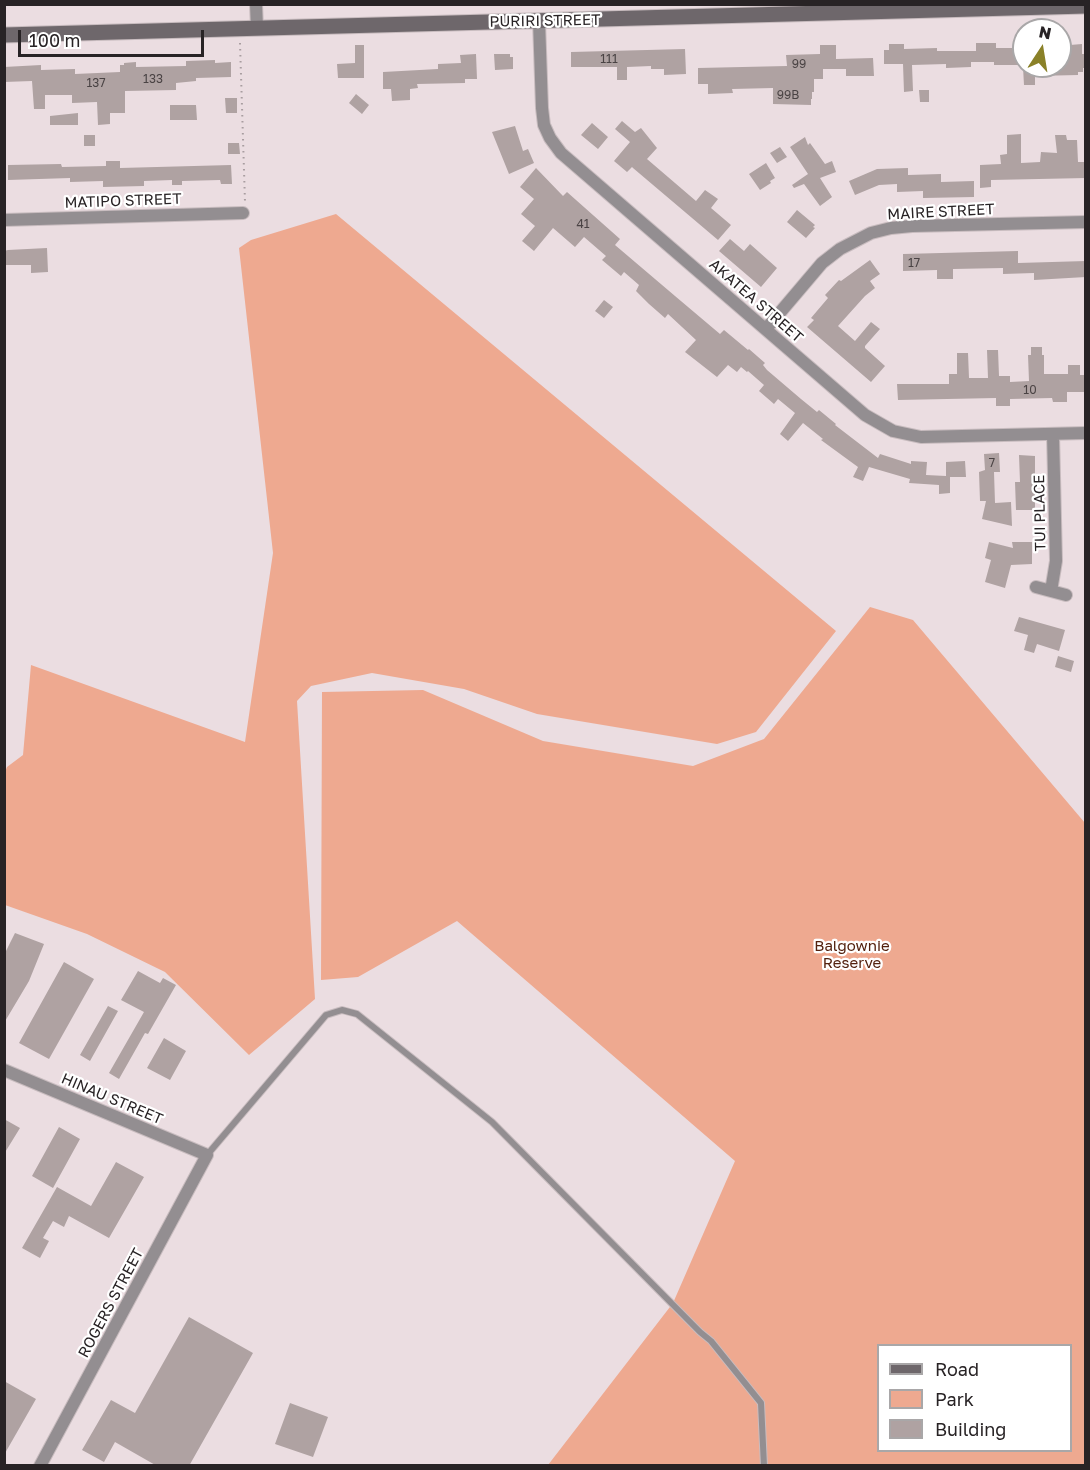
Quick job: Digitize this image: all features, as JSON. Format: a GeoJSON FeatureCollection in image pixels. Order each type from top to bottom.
{"type":"FeatureCollection","features":[{"type":"Feature","properties":{"kind":"main road","name":"PURIRI STREET"},"geometry":{"type":"LineString","coordinates":[[4,35],[539,21],[854,9],[1084,6]]}},
{"type":"Feature","properties":{"kind":"street"},"geometry":{"type":"LineString","coordinates":[[256,4],[257,28]]}},
{"type":"Feature","properties":{"kind":"street","name":"AKATEA STREET"},"geometry":{"type":"LineString","coordinates":[[539,21],[544,125],[561,153],[865,415],[893,431],[921,437],[1086,433]]}},
{"type":"Feature","properties":{"kind":"street","name":"MATIPO STREET"},"geometry":{"type":"LineString","coordinates":[[4,220],[243,213]]}},
{"type":"Feature","properties":{"kind":"street","name":"MAIRE STREET"},"geometry":{"type":"LineString","coordinates":[[766,329],[822,263],[840,249],[871,233],[912,226],[1086,222]]}},
{"type":"Feature","properties":{"kind":"street","name":"TUI PLACE"},"geometry":{"type":"LineString","coordinates":[[1051,591],[1056,561],[1053,434]]}},
{"type":"Feature","properties":{"kind":"street"},"geometry":{"type":"LineString","coordinates":[[1036,587],[1066,595]]}},
{"type":"Feature","properties":{"kind":"street","name":"HINAU STREET"},"geometry":{"type":"LineString","coordinates":[[4,1070],[207,1155]]}},
{"type":"Feature","properties":{"kind":"street","name":"ROGERS STREET"},"geometry":{"type":"LineString","coordinates":[[40,1466],[207,1155]]}},
{"type":"Feature","properties":{"kind":"lane"},"geometry":{"type":"LineString","coordinates":[[207,1155],[326,1015],[342,1010],[357,1014],[492,1122],[711,1341],[761,1403],[764,1466]]}},
{"type":"Feature","properties":{"kind":"path"},"geometry":{"type":"LineString","coordinates":[[240,28],[246,196],[243,213]]}},
{"type":"Feature","properties":{"kind":"green space"},"geometry":{"type":"Polygon","coordinates":[[[336,214],[836,631],[756,732],[717,744],[537,714],[464,689],[372,673],[311,686],[297,701],[315,999],[249,1055],[165,972],[87,934],[5,905],[5,772],[7,767],[23,755],[31,665],[245,742],[273,553],[239,248],[251,240],[336,214]]]}},
{"type":"Feature","properties":{"kind":"green space","name":"Balgownie Reserve"},"geometry":{"type":"Polygon","coordinates":[[[870,607],[913,620],[1085,823],[1085,1465],[548,1465],[673,1303],[735,1161],[457,921],[358,977],[321,980],[322,692],[423,690],[543,741],[693,766],[764,739],[870,607]]]}},
{"type":"Feature","properties":{"kind":"building"},"geometry":{"type":"Polygon","coordinates":[[[976,43],[996,43],[996,48],[1012,48],[1012,65],[971,62],[971,67],[946,68],[946,64],[912,65],[913,91],[904,92],[903,64],[884,64],[884,50],[889,50],[889,44],[904,44],[904,49],[937,48],[937,51],[976,51],[976,43]]]}},
{"type":"Feature","properties":{"kind":"building"},"geometry":{"type":"Polygon","coordinates":[[[1082,44],[1082,54],[1086,54],[1086,68],[1083,68],[1083,72],[1078,72],[1078,75],[1072,75],[1072,45],[1082,44]]]}},
{"type":"Feature","properties":{"kind":"building"},"geometry":{"type":"Polygon","coordinates":[[[355,45],[364,45],[364,78],[338,78],[337,64],[355,63],[355,45]]]}},
{"type":"Feature","properties":{"kind":"building"},"geometry":{"type":"Polygon","coordinates":[[[820,45],[836,45],[836,59],[873,58],[874,76],[846,76],[846,69],[823,69],[823,79],[814,79],[811,105],[773,104],[773,88],[732,89],[733,93],[708,94],[708,84],[698,84],[698,68],[787,66],[786,55],[820,54],[820,45]]]}},
{"type":"Feature","properties":{"kind":"building"},"geometry":{"type":"Polygon","coordinates":[[[685,49],[686,74],[664,75],[664,69],[651,69],[651,66],[627,67],[627,80],[617,80],[617,67],[571,67],[571,52],[685,49]]]}},
{"type":"Feature","properties":{"kind":"building"},"geometry":{"type":"Polygon","coordinates":[[[476,54],[477,79],[465,79],[465,83],[417,84],[418,88],[410,89],[410,100],[392,101],[391,89],[383,89],[383,72],[438,69],[438,64],[461,63],[460,55],[476,54]]]}},
{"type":"Feature","properties":{"kind":"building"},"geometry":{"type":"Polygon","coordinates":[[[494,54],[510,54],[510,57],[513,57],[513,69],[495,70],[494,54]]]}},
{"type":"Feature","properties":{"kind":"building"},"geometry":{"type":"Polygon","coordinates":[[[215,60],[215,63],[231,62],[231,77],[196,78],[196,81],[176,83],[176,90],[125,91],[125,113],[110,113],[110,124],[98,125],[97,102],[72,103],[72,95],[45,95],[45,109],[34,109],[32,81],[4,82],[4,67],[41,65],[41,70],[75,69],[75,74],[120,72],[120,65],[124,63],[136,62],[136,67],[186,66],[186,61],[215,60]]]}},
{"type":"Feature","properties":{"kind":"building"},"geometry":{"type":"Polygon","coordinates":[[[1024,78],[1035,78],[1035,85],[1024,85],[1024,78]]]}},
{"type":"Feature","properties":{"kind":"building"},"geometry":{"type":"Polygon","coordinates":[[[919,90],[929,90],[929,102],[920,102],[919,90]]]}},
{"type":"Feature","properties":{"kind":"building"},"geometry":{"type":"Polygon","coordinates":[[[356,94],[369,105],[362,114],[349,103],[356,94]]]}},
{"type":"Feature","properties":{"kind":"building"},"geometry":{"type":"Polygon","coordinates":[[[225,98],[237,98],[237,113],[226,113],[225,98]]]}},
{"type":"Feature","properties":{"kind":"building"},"geometry":{"type":"Polygon","coordinates":[[[170,105],[196,105],[197,120],[170,120],[170,105]]]}},
{"type":"Feature","properties":{"kind":"building"},"geometry":{"type":"Polygon","coordinates":[[[78,113],[78,125],[50,125],[50,116],[78,113]]]}},
{"type":"Feature","properties":{"kind":"building"},"geometry":{"type":"Polygon","coordinates":[[[622,121],[635,132],[641,128],[657,148],[647,159],[696,201],[705,190],[718,199],[711,208],[731,225],[718,240],[632,167],[627,172],[614,161],[630,142],[615,129],[622,121]]]}},
{"type":"Feature","properties":{"kind":"building"},"geometry":{"type":"Polygon","coordinates":[[[592,123],[608,137],[598,149],[581,135],[592,123]]]}},
{"type":"Feature","properties":{"kind":"building"},"geometry":{"type":"Polygon","coordinates":[[[515,126],[523,151],[528,149],[534,163],[509,174],[492,132],[515,126]]]}},
{"type":"Feature","properties":{"kind":"building"},"geometry":{"type":"Polygon","coordinates":[[[1021,134],[1021,163],[1040,162],[1041,152],[1057,153],[1055,135],[1066,135],[1067,140],[1077,140],[1078,162],[1086,162],[1086,178],[991,180],[991,187],[980,188],[980,165],[1001,164],[1000,155],[1007,154],[1007,135],[1021,134]]]}},
{"type":"Feature","properties":{"kind":"building"},"geometry":{"type":"Polygon","coordinates":[[[84,135],[95,135],[95,146],[84,146],[84,135]]]}},
{"type":"Feature","properties":{"kind":"building"},"geometry":{"type":"Polygon","coordinates":[[[805,137],[808,145],[810,143],[825,164],[832,161],[836,172],[820,178],[832,197],[820,206],[804,184],[794,188],[792,185],[808,174],[790,147],[805,137]]]}},
{"type":"Feature","properties":{"kind":"building"},"geometry":{"type":"Polygon","coordinates":[[[228,143],[239,143],[240,154],[228,154],[228,143]]]}},
{"type":"Feature","properties":{"kind":"building"},"geometry":{"type":"Polygon","coordinates":[[[780,147],[787,157],[777,163],[770,153],[780,147]]]}},
{"type":"Feature","properties":{"kind":"building"},"geometry":{"type":"Polygon","coordinates":[[[106,161],[120,161],[120,168],[231,165],[232,184],[221,184],[220,180],[182,181],[182,185],[172,185],[172,180],[144,181],[144,186],[103,187],[103,181],[70,182],[70,178],[8,180],[8,165],[106,166],[106,161]]]}},
{"type":"Feature","properties":{"kind":"building"},"geometry":{"type":"Polygon","coordinates":[[[766,163],[775,178],[760,190],[749,174],[766,163]]]}},
{"type":"Feature","properties":{"kind":"building"},"geometry":{"type":"Polygon","coordinates":[[[536,168],[563,196],[567,192],[620,239],[615,245],[675,296],[720,334],[724,330],[749,349],[765,363],[763,365],[767,370],[801,399],[817,412],[819,410],[878,458],[880,454],[911,464],[911,461],[927,462],[926,475],[946,476],[946,462],[965,461],[966,477],[950,477],[950,493],[939,494],[939,485],[909,483],[910,479],[869,467],[863,481],[853,477],[858,467],[821,440],[823,439],[803,423],[788,441],[780,434],[795,413],[778,399],[774,404],[759,391],[764,385],[741,367],[737,372],[728,365],[717,377],[685,352],[696,340],[668,314],[665,318],[649,304],[636,291],[639,285],[624,272],[621,276],[602,260],[606,256],[584,237],[575,247],[553,228],[534,251],[522,241],[535,226],[521,214],[534,199],[520,187],[536,168]]]}},
{"type":"Feature","properties":{"kind":"building"},"geometry":{"type":"Polygon","coordinates":[[[908,168],[908,175],[941,174],[941,182],[974,181],[974,197],[923,198],[923,191],[897,192],[897,184],[879,185],[855,195],[849,181],[877,169],[908,168]]]}},
{"type":"Feature","properties":{"kind":"building"},"geometry":{"type":"Polygon","coordinates":[[[797,210],[815,225],[806,238],[787,222],[797,210]]]}},
{"type":"Feature","properties":{"kind":"building"},"geometry":{"type":"Polygon","coordinates":[[[730,239],[744,251],[750,244],[777,268],[761,287],[719,251],[730,239]]]}},
{"type":"Feature","properties":{"kind":"building"},"geometry":{"type":"Polygon","coordinates":[[[47,248],[48,272],[31,273],[31,265],[4,265],[4,251],[47,248]]]}},
{"type":"Feature","properties":{"kind":"building"},"geometry":{"type":"Polygon","coordinates":[[[1018,251],[1018,263],[1086,261],[1086,277],[1034,280],[1034,273],[1003,274],[1003,268],[953,269],[953,279],[937,279],[937,270],[903,271],[903,254],[1018,251]]]}},
{"type":"Feature","properties":{"kind":"building"},"geometry":{"type":"Polygon","coordinates":[[[870,260],[880,274],[870,281],[875,288],[838,326],[855,341],[871,322],[880,329],[865,346],[885,366],[871,382],[807,327],[814,320],[811,318],[828,298],[825,295],[839,280],[841,281],[870,260]]]}},
{"type":"Feature","properties":{"kind":"building"},"geometry":{"type":"Polygon","coordinates":[[[604,300],[613,307],[604,318],[595,311],[604,300]]]}},
{"type":"Feature","properties":{"kind":"building"},"geometry":{"type":"Polygon","coordinates":[[[1031,347],[1042,347],[1044,374],[1068,374],[1068,365],[1080,365],[1080,375],[1086,375],[1086,392],[1067,392],[1067,402],[1053,402],[1052,398],[1010,399],[1010,406],[996,406],[996,398],[898,400],[897,384],[949,384],[949,374],[957,374],[957,353],[968,353],[969,378],[988,378],[987,350],[998,350],[999,376],[1010,376],[1010,382],[1029,381],[1028,355],[1031,355],[1031,347]]]}},
{"type":"Feature","properties":{"kind":"building"},"geometry":{"type":"Polygon","coordinates":[[[999,453],[1000,472],[994,472],[995,503],[1011,502],[1012,526],[982,519],[986,501],[980,501],[979,472],[985,470],[984,454],[999,453]]]}},
{"type":"Feature","properties":{"kind":"building"},"geometry":{"type":"Polygon","coordinates":[[[1019,455],[1035,456],[1035,510],[1016,510],[1015,482],[1020,482],[1019,455]]]}},
{"type":"Feature","properties":{"kind":"building"},"geometry":{"type":"Polygon","coordinates":[[[989,542],[1013,548],[1012,542],[1032,542],[1032,564],[1011,565],[1005,588],[985,582],[991,560],[985,558],[989,542]]]}},
{"type":"Feature","properties":{"kind":"building"},"geometry":{"type":"Polygon","coordinates":[[[1019,617],[1065,630],[1059,651],[1037,644],[1034,653],[1024,650],[1028,635],[1014,631],[1019,617]]]}},
{"type":"Feature","properties":{"kind":"building"},"geometry":{"type":"Polygon","coordinates":[[[1058,656],[1074,661],[1071,672],[1055,667],[1058,656]]]}},
{"type":"Feature","properties":{"kind":"building"},"geometry":{"type":"Polygon","coordinates":[[[15,933],[44,944],[29,981],[4,1023],[4,955],[15,933]]]}},
{"type":"Feature","properties":{"kind":"building"},"geometry":{"type":"Polygon","coordinates":[[[64,962],[94,979],[49,1059],[19,1043],[64,962]]]}},
{"type":"Feature","properties":{"kind":"building"},"geometry":{"type":"Polygon","coordinates":[[[138,971],[160,983],[163,978],[176,985],[119,1079],[109,1073],[144,1012],[121,1000],[138,971]]]}},
{"type":"Feature","properties":{"kind":"building"},"geometry":{"type":"Polygon","coordinates":[[[108,1006],[118,1011],[90,1061],[80,1055],[108,1006]]]}},
{"type":"Feature","properties":{"kind":"building"},"geometry":{"type":"Polygon","coordinates":[[[164,1038],[186,1051],[170,1080],[147,1068],[164,1038]]]}},
{"type":"Feature","properties":{"kind":"building"},"geometry":{"type":"Polygon","coordinates":[[[4,1119],[20,1128],[4,1154],[4,1119]]]}},
{"type":"Feature","properties":{"kind":"building"},"geometry":{"type":"Polygon","coordinates":[[[59,1127],[80,1139],[53,1188],[32,1176],[59,1127]]]}},
{"type":"Feature","properties":{"kind":"building"},"geometry":{"type":"Polygon","coordinates":[[[116,1162],[144,1177],[109,1238],[69,1216],[64,1227],[53,1221],[43,1238],[49,1241],[40,1258],[22,1248],[57,1187],[91,1206],[116,1162]]]}},
{"type":"Feature","properties":{"kind":"building"},"geometry":{"type":"Polygon","coordinates":[[[189,1317],[253,1353],[189,1466],[157,1466],[115,1442],[104,1462],[82,1450],[111,1400],[135,1413],[189,1317]]]}},
{"type":"Feature","properties":{"kind":"building"},"geometry":{"type":"Polygon","coordinates":[[[4,1381],[36,1399],[4,1455],[4,1381]]]}},
{"type":"Feature","properties":{"kind":"building"},"geometry":{"type":"Polygon","coordinates":[[[290,1403],[328,1417],[313,1457],[275,1444],[290,1403]]]}}]}
